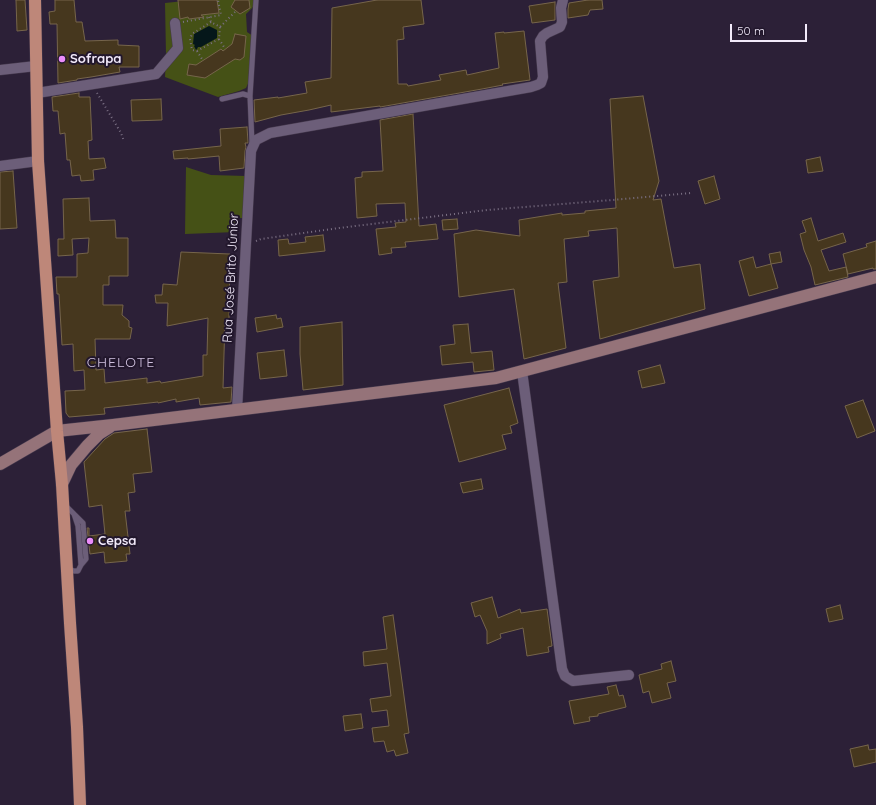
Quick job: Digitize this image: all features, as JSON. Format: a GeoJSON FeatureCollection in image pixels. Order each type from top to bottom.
{"type":"FeatureCollection","features":[{"type":"Feature","properties":{"kind":"main road"},"geometry":{"type":"LineString","coordinates":[[35,0],[38,161],[57,431],[63,501],[73,574],[69,601],[77,727],[80,805]]}},
{"type":"Feature","properties":{"kind":"street"},"geometry":{"type":"LineString","coordinates":[[252,148],[256,140],[270,133],[537,86],[541,83],[543,77],[540,41],[542,36],[546,33],[560,27],[562,22],[563,0]]}},
{"type":"Feature","properties":{"kind":"street"},"geometry":{"type":"LineString","coordinates":[[37,93],[156,74],[178,48],[175,23]]}},
{"type":"Feature","properties":{"kind":"street"},"geometry":{"type":"LineString","coordinates":[[0,70],[36,66]]}},
{"type":"Feature","properties":{"kind":"street","name":"Rua José Brito Júnior"},"geometry":{"type":"LineString","coordinates":[[237,410],[252,148]]}},
{"type":"Feature","properties":{"kind":"street"},"geometry":{"type":"LineString","coordinates":[[0,166],[38,161]]}},
{"type":"Feature","properties":{"kind":"street"},"geometry":{"type":"LineString","coordinates":[[0,464],[57,431],[496,378],[876,278]]}},
{"type":"Feature","properties":{"kind":"street"},"geometry":{"type":"LineString","coordinates":[[522,371],[562,668],[565,676],[573,681],[629,675]]}},
{"type":"Feature","properties":{"kind":"street"},"geometry":{"type":"LineString","coordinates":[[62,484],[71,465],[87,446],[99,434],[113,425]]}},
{"type":"Feature","properties":{"kind":"lane"},"geometry":{"type":"LineString","coordinates":[[252,148],[250,96],[256,0]]}},
{"type":"Feature","properties":{"kind":"lane"},"geometry":{"type":"LineString","coordinates":[[222,100],[244,94],[250,96]]}},
{"type":"Feature","properties":{"kind":"lane"},"geometry":{"type":"LineString","coordinates":[[63,501],[69,510],[74,514],[78,526],[82,565],[73,574]]}},
{"type":"Feature","properties":{"kind":"path"},"geometry":{"type":"LineString","coordinates":[[175,23],[221,15],[218,0]]}},
{"type":"Feature","properties":{"kind":"path"},"geometry":{"type":"LineString","coordinates":[[224,47],[219,39],[220,27],[236,12]]}},
{"type":"Feature","properties":{"kind":"path"},"geometry":{"type":"LineString","coordinates":[[209,17],[211,22],[220,27]]}},
{"type":"Feature","properties":{"kind":"path"},"geometry":{"type":"LineString","coordinates":[[202,60],[197,51],[192,50],[190,39],[192,34],[211,22]]}},
{"type":"Feature","properties":{"kind":"path"},"geometry":{"type":"LineString","coordinates":[[197,51],[219,39]]}},
{"type":"Feature","properties":{"kind":"path"},"geometry":{"type":"LineString","coordinates":[[91,84],[121,133],[124,141]]}},
{"type":"Feature","properties":{"kind":"path"},"geometry":{"type":"LineString","coordinates":[[246,244],[261,239],[431,216],[691,193]]}},
{"type":"Feature","properties":{"kind":"green space"},"geometry":{"type":"Polygon","coordinates":[[[194,0],[254,0],[253,7],[246,14],[247,32],[253,36],[251,77],[246,88],[218,97],[165,77],[165,3],[194,0]]]}},
{"type":"Feature","properties":{"kind":"green space"},"geometry":{"type":"Polygon","coordinates":[[[186,167],[211,175],[246,176],[244,218],[236,218],[236,232],[185,234],[186,167]]]}},
{"type":"Feature","properties":{"kind":"shaded area"},"geometry":{"type":"Polygon","coordinates":[[[209,26],[217,30],[217,38],[201,47],[198,47],[196,50],[195,45],[193,44],[194,34],[209,26]]]}},
{"type":"Feature","properties":{"kind":"building"},"geometry":{"type":"Polygon","coordinates":[[[16,0],[25,0],[27,30],[17,31],[16,0]]]}},
{"type":"Feature","properties":{"kind":"building"},"geometry":{"type":"Polygon","coordinates":[[[55,0],[74,0],[76,22],[82,22],[85,41],[118,40],[118,45],[139,46],[139,67],[119,67],[120,72],[58,83],[57,24],[50,24],[49,12],[55,11],[55,0]]]}},
{"type":"Feature","properties":{"kind":"building"},"geometry":{"type":"Polygon","coordinates":[[[178,0],[217,0],[219,13],[201,15],[204,17],[189,19],[188,17],[180,19],[178,0]]]}},
{"type":"Feature","properties":{"kind":"building"},"geometry":{"type":"Polygon","coordinates":[[[235,0],[249,0],[250,8],[240,14],[231,7],[235,0]]]}},
{"type":"Feature","properties":{"kind":"building"},"geometry":{"type":"Polygon","coordinates":[[[377,0],[421,0],[424,24],[403,27],[404,39],[397,40],[398,84],[407,84],[408,86],[441,80],[439,75],[466,70],[467,75],[499,68],[495,33],[524,31],[530,80],[380,107],[331,112],[331,105],[255,122],[254,100],[307,93],[305,82],[331,78],[332,8],[377,0]]]}},
{"type":"Feature","properties":{"kind":"building"},"geometry":{"type":"Polygon","coordinates":[[[588,0],[602,0],[603,9],[590,10],[588,15],[568,18],[569,3],[588,0]]]}},
{"type":"Feature","properties":{"kind":"building"},"geometry":{"type":"Polygon","coordinates":[[[555,2],[555,20],[532,23],[529,6],[555,2]]]}},
{"type":"Feature","properties":{"kind":"building"},"geometry":{"type":"Polygon","coordinates":[[[235,34],[246,36],[244,57],[240,60],[235,59],[205,78],[187,75],[189,64],[196,65],[221,49],[223,51],[232,44],[235,34]]]}},
{"type":"Feature","properties":{"kind":"building"},"geometry":{"type":"Polygon","coordinates":[[[79,93],[79,97],[90,97],[92,140],[88,141],[89,159],[104,158],[106,168],[93,170],[94,180],[81,181],[80,175],[72,176],[70,160],[67,160],[65,133],[60,134],[58,111],[53,111],[52,97],[79,93]]]}},
{"type":"Feature","properties":{"kind":"building"},"geometry":{"type":"Polygon","coordinates":[[[643,96],[659,181],[653,200],[661,199],[674,268],[700,264],[705,309],[600,339],[593,281],[619,277],[617,228],[588,231],[589,236],[564,239],[567,282],[558,283],[566,348],[524,359],[514,289],[459,297],[454,234],[476,230],[520,236],[519,220],[562,213],[562,215],[585,213],[585,211],[616,208],[610,99],[643,96]]]}},
{"type":"Feature","properties":{"kind":"building"},"geometry":{"type":"Polygon","coordinates":[[[161,99],[162,120],[132,121],[131,100],[161,99]]]}},
{"type":"Feature","properties":{"kind":"building"},"geometry":{"type":"Polygon","coordinates":[[[413,114],[419,226],[436,224],[438,239],[405,242],[406,247],[391,248],[392,253],[379,255],[376,229],[396,227],[395,223],[406,222],[405,203],[376,204],[377,216],[357,218],[355,178],[362,177],[362,172],[383,171],[380,120],[413,114]]]}},
{"type":"Feature","properties":{"kind":"building"},"geometry":{"type":"Polygon","coordinates":[[[247,127],[248,143],[245,143],[244,168],[220,171],[219,156],[174,159],[173,151],[221,146],[220,129],[247,127]]]}},
{"type":"Feature","properties":{"kind":"building"},"geometry":{"type":"Polygon","coordinates":[[[820,157],[823,171],[808,173],[806,160],[820,157]]]}},
{"type":"Feature","properties":{"kind":"building"},"geometry":{"type":"Polygon","coordinates":[[[13,171],[17,228],[0,229],[0,172],[13,171]]]}},
{"type":"Feature","properties":{"kind":"building"},"geometry":{"type":"Polygon","coordinates":[[[714,176],[720,199],[705,204],[698,181],[714,176]]]}},
{"type":"Feature","properties":{"kind":"building"},"geometry":{"type":"Polygon","coordinates":[[[89,198],[90,221],[115,220],[116,238],[128,238],[128,276],[109,276],[109,285],[103,285],[103,305],[123,305],[122,315],[129,321],[129,327],[132,328],[130,339],[95,339],[96,370],[104,369],[105,383],[147,378],[147,383],[160,381],[161,383],[203,376],[203,355],[207,355],[208,318],[167,326],[168,303],[156,303],[155,295],[162,295],[163,284],[177,285],[181,252],[230,254],[229,319],[225,320],[223,388],[232,387],[231,402],[200,405],[199,398],[176,402],[176,399],[158,403],[104,408],[105,414],[69,417],[66,413],[65,391],[85,390],[84,370],[74,371],[73,344],[62,345],[59,294],[57,294],[56,277],[77,277],[77,254],[88,253],[89,238],[72,239],[73,255],[58,256],[58,239],[64,239],[63,199],[89,198]]]}},
{"type":"Feature","properties":{"kind":"building"},"geometry":{"type":"Polygon","coordinates":[[[811,218],[818,241],[843,233],[846,242],[821,250],[829,271],[846,267],[848,277],[815,285],[811,267],[804,250],[800,234],[806,232],[802,221],[811,218]]]}},
{"type":"Feature","properties":{"kind":"building"},"geometry":{"type":"Polygon","coordinates":[[[457,219],[458,229],[443,230],[442,220],[457,219]]]}},
{"type":"Feature","properties":{"kind":"building"},"geometry":{"type":"Polygon","coordinates":[[[323,235],[325,251],[279,256],[278,240],[288,239],[289,244],[306,242],[305,237],[323,235]]]}},
{"type":"Feature","properties":{"kind":"building"},"geometry":{"type":"Polygon","coordinates":[[[876,241],[876,269],[873,268],[848,274],[843,254],[867,247],[866,244],[876,241]]]}},
{"type":"Feature","properties":{"kind":"building"},"geometry":{"type":"Polygon","coordinates":[[[780,252],[782,262],[771,264],[769,254],[780,252]]]}},
{"type":"Feature","properties":{"kind":"building"},"geometry":{"type":"Polygon","coordinates":[[[753,257],[756,268],[771,264],[778,288],[749,296],[739,261],[753,257]]]}},
{"type":"Feature","properties":{"kind":"building"},"geometry":{"type":"Polygon","coordinates":[[[276,315],[277,319],[281,318],[283,327],[257,332],[255,318],[276,315]]]}},
{"type":"Feature","properties":{"kind":"building"},"geometry":{"type":"Polygon","coordinates":[[[342,322],[343,385],[303,390],[300,354],[300,327],[342,322]]]}},
{"type":"Feature","properties":{"kind":"building"},"geometry":{"type":"Polygon","coordinates":[[[468,324],[471,353],[492,351],[494,370],[474,372],[473,362],[442,365],[440,346],[455,344],[453,325],[468,324]]]}},
{"type":"Feature","properties":{"kind":"building"},"geometry":{"type":"Polygon","coordinates":[[[284,350],[287,376],[260,379],[257,353],[284,350]]]}},
{"type":"Feature","properties":{"kind":"building"},"geometry":{"type":"Polygon","coordinates":[[[660,365],[665,383],[642,388],[638,371],[660,365]]]}},
{"type":"Feature","properties":{"kind":"building"},"geometry":{"type":"Polygon","coordinates":[[[509,388],[518,423],[510,426],[512,433],[502,435],[506,449],[459,462],[444,405],[509,388]]]}},
{"type":"Feature","properties":{"kind":"building"},"geometry":{"type":"Polygon","coordinates":[[[863,400],[875,431],[857,438],[845,406],[863,400]]]}},
{"type":"Feature","properties":{"kind":"building"},"geometry":{"type":"Polygon","coordinates":[[[147,429],[152,472],[133,474],[135,492],[128,493],[130,511],[125,511],[130,554],[126,554],[127,561],[105,563],[104,552],[90,554],[87,528],[89,528],[89,536],[105,534],[102,505],[89,507],[84,462],[105,439],[114,433],[147,429]]]}},
{"type":"Feature","properties":{"kind":"building"},"geometry":{"type":"Polygon","coordinates":[[[481,479],[483,489],[463,493],[460,483],[481,479]]]}},
{"type":"Feature","properties":{"kind":"building"},"geometry":{"type":"Polygon","coordinates":[[[492,597],[498,618],[520,609],[521,613],[547,609],[552,646],[548,647],[549,652],[527,656],[523,628],[500,634],[501,638],[487,644],[487,631],[480,615],[475,617],[471,603],[492,597]]]}},
{"type":"Feature","properties":{"kind":"building"},"geometry":{"type":"Polygon","coordinates":[[[840,605],[843,619],[829,622],[826,609],[840,605]]]}},
{"type":"Feature","properties":{"kind":"building"},"geometry":{"type":"Polygon","coordinates":[[[393,615],[409,733],[404,734],[408,753],[396,756],[394,750],[387,752],[384,741],[374,742],[372,728],[389,726],[387,710],[372,712],[370,699],[391,696],[387,663],[364,666],[363,652],[387,649],[383,617],[393,615]]]}},
{"type":"Feature","properties":{"kind":"building"},"geometry":{"type":"Polygon","coordinates":[[[671,661],[676,681],[667,683],[671,698],[652,703],[649,691],[643,693],[639,675],[662,669],[661,664],[671,661]]]}},
{"type":"Feature","properties":{"kind":"building"},"geometry":{"type":"Polygon","coordinates":[[[616,685],[619,696],[623,695],[626,707],[598,714],[598,716],[589,717],[590,721],[574,724],[569,701],[609,694],[607,687],[616,685]]]}},
{"type":"Feature","properties":{"kind":"building"},"geometry":{"type":"Polygon","coordinates":[[[361,714],[363,728],[345,731],[343,716],[361,714]]]}},
{"type":"Feature","properties":{"kind":"building"},"geometry":{"type":"Polygon","coordinates":[[[868,745],[869,750],[876,749],[876,762],[854,767],[850,749],[868,745]]]}},
{"type":"Feature","properties":{"kind":"place","name":"Sofrapa"},"geometry":{"type":"Point","coordinates":[62,59]}},
{"type":"Feature","properties":{"kind":"place","name":"Cepsa"},"geometry":{"type":"Point","coordinates":[90,541]}},
{"type":"Feature","properties":{"kind":"district","name":"CHELOTE"},"geometry":{"type":"Point","coordinates":[121,363]}}]}
